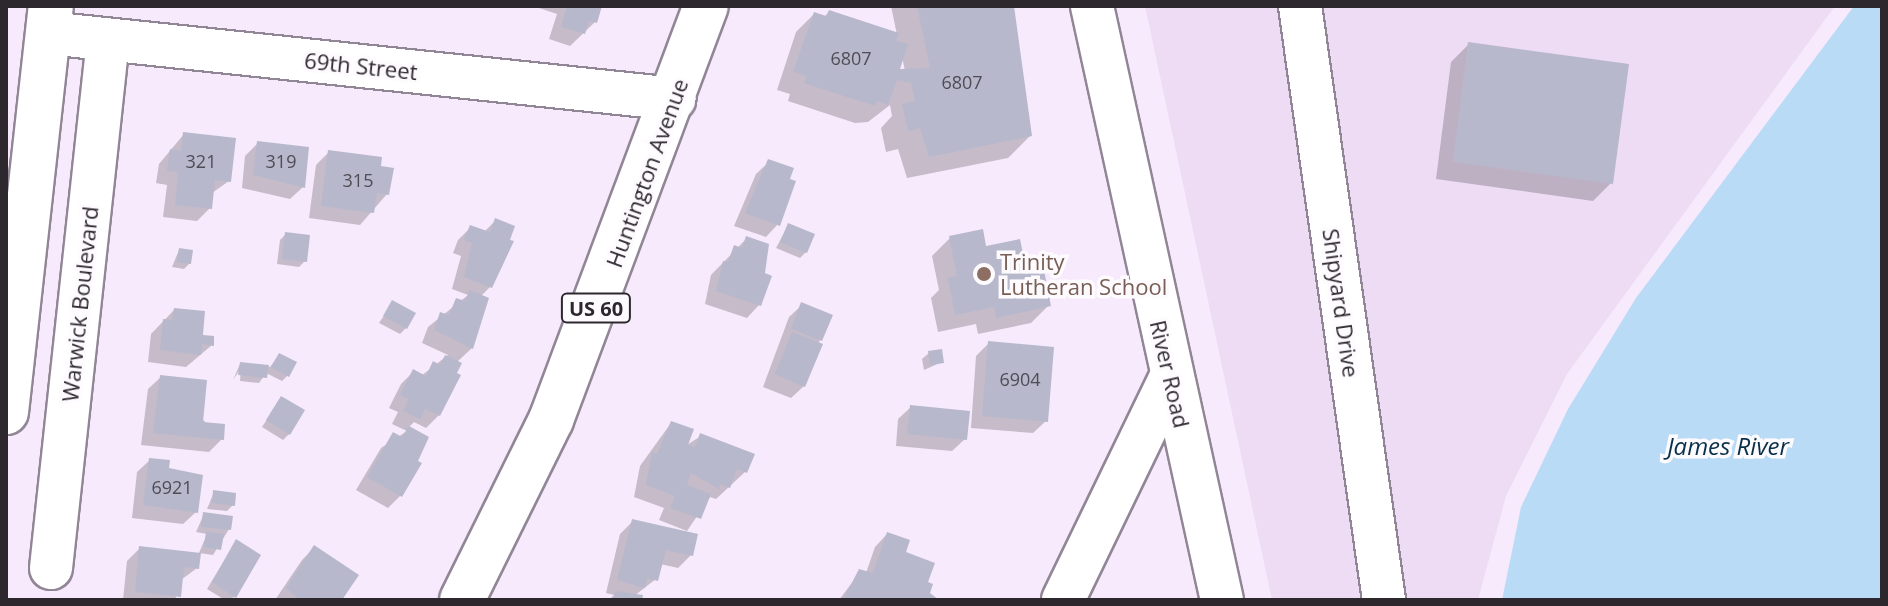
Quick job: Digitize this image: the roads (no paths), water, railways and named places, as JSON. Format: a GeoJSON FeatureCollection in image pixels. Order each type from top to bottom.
{"type":"FeatureCollection","features":[{"type":"Feature","properties":{"kind":"main road","name":"Huntington Avenue"},"geometry":{"type":"LineString","coordinates":[[462,600],[551,420],[675,99],[706,6]]}},
{"type":"Feature","properties":{"kind":"main road"},"geometry":{"type":"LineString","coordinates":[[6,412],[50,20]]}},
{"type":"Feature","properties":{"kind":"street","name":"River Road"},"geometry":{"type":"LineString","coordinates":[[1092,6],[1222,600]]}},
{"type":"Feature","properties":{"kind":"street","name":"Shipyard Drive"},"geometry":{"type":"LineString","coordinates":[[1300,6],[1384,600]]}},
{"type":"Feature","properties":{"kind":"street","name":"69th Street"},"geometry":{"type":"LineString","coordinates":[[50,20],[108,40],[675,99]]}},
{"type":"Feature","properties":{"kind":"street","name":"Warwick Boulevard"},"geometry":{"type":"LineString","coordinates":[[51,568],[108,40]]}},
{"type":"Feature","properties":{"kind":"street"},"geometry":{"type":"LineString","coordinates":[[1063,600],[1171,377]]}},
{"type":"Feature","properties":{"kind":"water","name":"James River"},"geometry":{"type":"Polygon","coordinates":[[[1854,6],[1882,6],[1882,600],[1502,600],[1521,507],[1568,409],[1636,298],[1854,6]]]}},
{"type":"Feature","properties":{"kind":"place","name":"Trinity Lutheran School"},"geometry":{"type":"Point","coordinates":[984,274]}}]}
